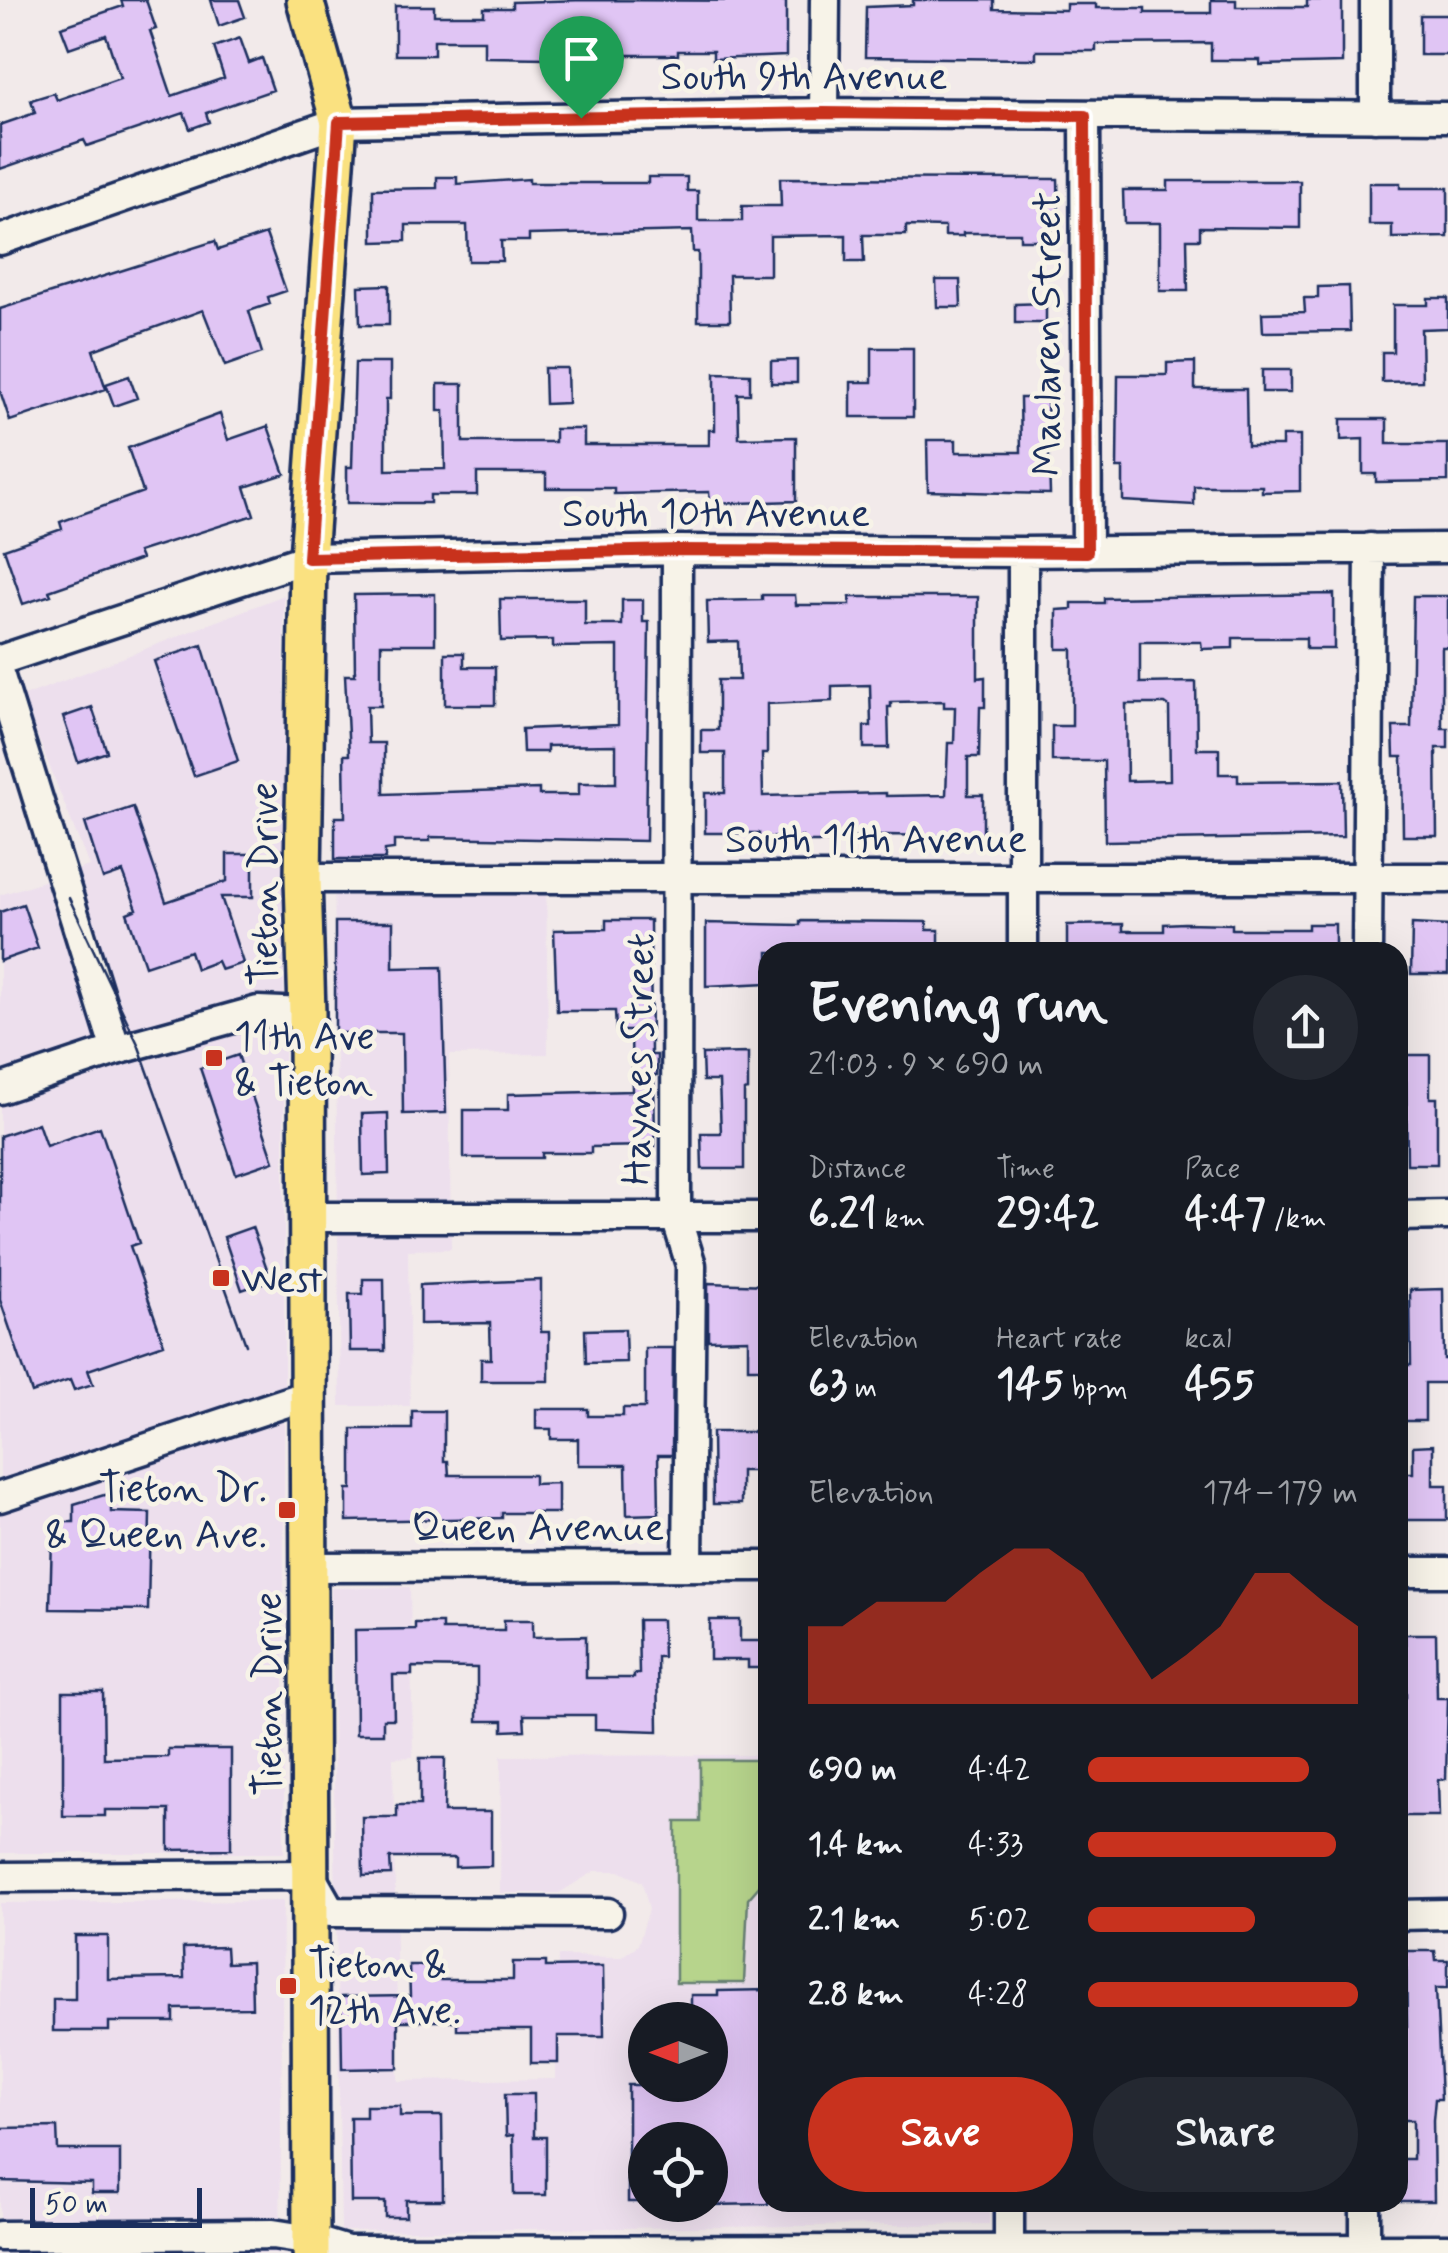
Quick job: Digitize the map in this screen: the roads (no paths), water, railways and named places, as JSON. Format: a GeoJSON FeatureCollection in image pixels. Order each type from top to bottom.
{"type":"FeatureCollection","features":[{"type":"Feature","properties":{"kind":"main road","name":"Tieton Drive"},"geometry":{"type":"LineString","coordinates":[[306,0],[339,122],[308,558],[303,878],[307,1013],[312,2246]]}},
{"type":"Feature","properties":{"kind":"street"},"geometry":{"type":"LineString","coordinates":[[824,113],[825,0]]}},
{"type":"Feature","properties":{"kind":"street"},"geometry":{"type":"LineString","coordinates":[[1375,0],[1375,116]]}},
{"type":"Feature","properties":{"kind":"street","name":"South 9th Avenue"},"geometry":{"type":"LineString","coordinates":[[0,240],[339,122],[824,113],[1448,116]]}},
{"type":"Feature","properties":{"kind":"street","name":"Maclaren Street"},"geometry":{"type":"LineString","coordinates":[[1085,116],[1087,552]]}},
{"type":"Feature","properties":{"kind":"street"},"geometry":{"type":"LineString","coordinates":[[1367,942],[1370,548]]}},
{"type":"Feature","properties":{"kind":"street","name":"South 10th Avenue"},"geometry":{"type":"LineString","coordinates":[[0,660],[308,558],[677,550],[1087,552],[1448,548]]}},
{"type":"Feature","properties":{"kind":"street","name":"Haynes Street"},"geometry":{"type":"LineString","coordinates":[[677,550],[676,1217],[692,1265],[688,1565]]}},
{"type":"Feature","properties":{"kind":"street"},"geometry":{"type":"LineString","coordinates":[[1022,942],[1023,552]]}},
{"type":"Feature","properties":{"kind":"street"},"geometry":{"type":"LineString","coordinates":[[0,677],[116,1050]]}},
{"type":"Feature","properties":{"kind":"street","name":"South 11th Avenue"},"geometry":{"type":"LineString","coordinates":[[303,878],[1448,878]]}},
{"type":"Feature","properties":{"kind":"street"},"geometry":{"type":"LineString","coordinates":[[0,1090],[116,1050],[258,1010],[307,1013]]}},
{"type":"Feature","properties":{"kind":"street"},"geometry":{"type":"LineString","coordinates":[[1408,1216],[1448,1215]]}},
{"type":"Feature","properties":{"kind":"street"},"geometry":{"type":"LineString","coordinates":[[308,1216],[758,1217]]}},
{"type":"Feature","properties":{"kind":"street"},"geometry":{"type":"LineString","coordinates":[[0,1497],[308,1395]]}},
{"type":"Feature","properties":{"kind":"street","name":"Queen Avenue"},"geometry":{"type":"LineString","coordinates":[[309,1567],[758,1566]]}},
{"type":"Feature","properties":{"kind":"street"},"geometry":{"type":"LineString","coordinates":[[1408,1572],[1448,1572]]}},
{"type":"Feature","properties":{"kind":"street"},"geometry":{"type":"LineString","coordinates":[[0,1877],[310,1876],[331,1912],[608,1913]]}},
{"type":"Feature","properties":{"kind":"street"},"geometry":{"type":"LineString","coordinates":[[1408,1914],[1448,1914]]}},
{"type":"Feature","properties":{"kind":"street"},"geometry":{"type":"LineString","coordinates":[[1008,2212],[1009,2251]]}},
{"type":"Feature","properties":{"kind":"street"},"geometry":{"type":"LineString","coordinates":[[1365,2212],[1365,2251]]}},
{"type":"Feature","properties":{"kind":"street"},"geometry":{"type":"LineString","coordinates":[[0,2236],[273,2234],[312,2246],[347,2250],[1448,2248]]}},
{"type":"Feature","properties":{"kind":"tram line"},"geometry":{"type":"LineString","coordinates":[[69,898],[138,1044],[246,1345]]}},
{"type":"Feature","properties":{"kind":"place","name":"11th Ave & Tieton"},"geometry":{"type":"Point","coordinates":[214,1058]}},
{"type":"Feature","properties":{"kind":"place","name":"West"},"geometry":{"type":"Point","coordinates":[221,1278]}},
{"type":"Feature","properties":{"kind":"place","name":"Tieton Dr. & Queen Ave."},"geometry":{"type":"Point","coordinates":[287,1510]}},
{"type":"Feature","properties":{"kind":"place","name":"Tieton & 12th Ave."},"geometry":{"type":"Point","coordinates":[288,1986]}}]}
